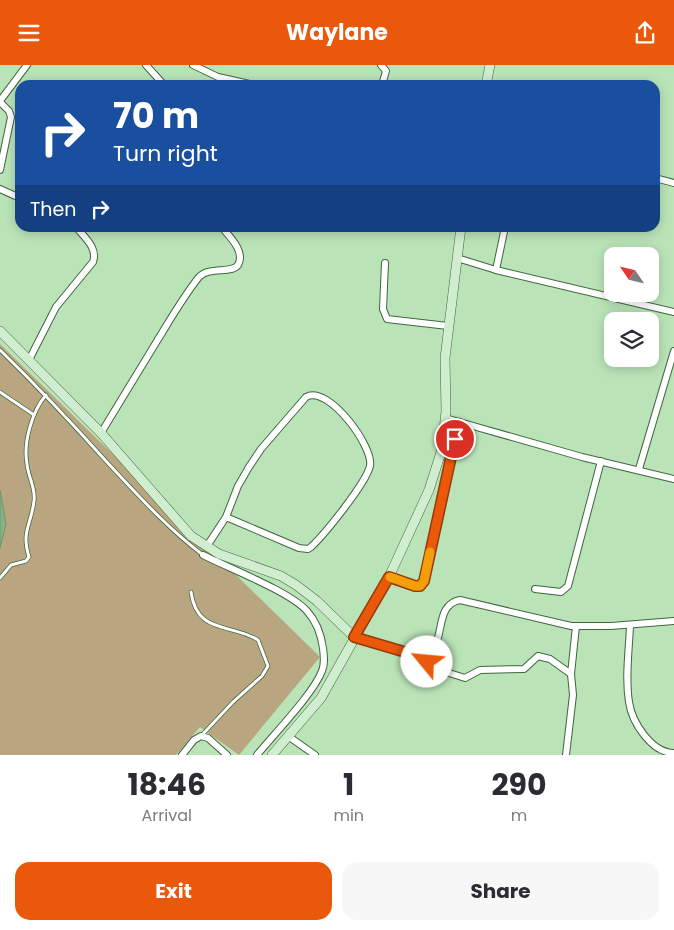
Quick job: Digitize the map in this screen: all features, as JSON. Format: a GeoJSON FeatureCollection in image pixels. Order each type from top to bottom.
{"type":"FeatureCollection","features":[{"type":"Feature","properties":{"kind":"street"},"geometry":{"type":"LineString","coordinates":[[16,80],[27,65]]}},
{"type":"Feature","properties":{"kind":"street"},"geometry":{"type":"LineString","coordinates":[[146,65],[160,80]]}},
{"type":"Feature","properties":{"kind":"street"},"geometry":{"type":"LineString","coordinates":[[193,65],[218,77],[232,80]]}},
{"type":"Feature","properties":{"kind":"street"},"geometry":{"type":"LineString","coordinates":[[381,65],[386,71],[383,80]]}},
{"type":"Feature","properties":{"kind":"street"},"geometry":{"type":"LineString","coordinates":[[487,80],[490,65]]}},
{"type":"Feature","properties":{"kind":"street"},"geometry":{"type":"LineString","coordinates":[[0,170],[11,117],[9,111],[0,102],[15,81]]}},
{"type":"Feature","properties":{"kind":"street"},"geometry":{"type":"LineString","coordinates":[[660,179],[674,183]]}},
{"type":"Feature","properties":{"kind":"street"},"geometry":{"type":"LineString","coordinates":[[0,189],[15,196]]}},
{"type":"Feature","properties":{"kind":"street"},"geometry":{"type":"LineString","coordinates":[[29,360],[56,307],[93,262],[95,255],[93,248],[80,232]]}},
{"type":"Feature","properties":{"kind":"street"},"geometry":{"type":"LineString","coordinates":[[101,433],[180,304],[200,277],[208,271],[233,269],[237,266],[239,262],[236,243],[226,232]]}},
{"type":"Feature","properties":{"kind":"street"},"geometry":{"type":"LineString","coordinates":[[272,755],[321,698],[389,577],[429,490],[442,449],[448,326],[460,232]]}},
{"type":"Feature","properties":{"kind":"street"},"geometry":{"type":"LineString","coordinates":[[496,270],[504,232]]}},
{"type":"Feature","properties":{"kind":"street"},"geometry":{"type":"LineString","coordinates":[[457,258],[496,270],[674,312]]}},
{"type":"Feature","properties":{"kind":"street"},"geometry":{"type":"LineString","coordinates":[[385,263],[383,309],[386,319],[448,326]]}},
{"type":"Feature","properties":{"kind":"street"},"geometry":{"type":"LineString","coordinates":[[0,331],[101,433],[191,536],[219,554],[281,576],[296,585],[317,601],[354,637],[405,652],[430,655],[436,646],[447,607],[452,602],[460,600],[576,626],[630,626],[674,621]]}},
{"type":"Feature","properties":{"kind":"street"},"geometry":{"type":"LineString","coordinates":[[639,469],[674,351]]}},
{"type":"Feature","properties":{"kind":"street"},"geometry":{"type":"LineString","coordinates":[[207,546],[226,517],[238,486],[249,467],[261,449],[306,397],[311,394],[321,395],[346,417],[368,453],[370,467],[341,513],[311,547],[308,549],[299,548],[226,517]]}},
{"type":"Feature","properties":{"kind":"street"},"geometry":{"type":"LineString","coordinates":[[445,418],[674,479]]}},
{"type":"Feature","properties":{"kind":"street"},"geometry":{"type":"LineString","coordinates":[[389,577],[415,586],[420,586],[424,581],[459,422]]}},
{"type":"Feature","properties":{"kind":"street"},"geometry":{"type":"LineString","coordinates":[[535,589],[561,592],[568,586],[601,461]]}},
{"type":"Feature","properties":{"kind":"street"},"geometry":{"type":"LineString","coordinates":[[203,555],[291,598],[306,610],[316,623],[321,639],[324,658],[323,670],[314,685],[257,755]]}},
{"type":"Feature","properties":{"kind":"street"},"geometry":{"type":"LineString","coordinates":[[566,755],[573,695],[571,674],[576,626]]}},
{"type":"Feature","properties":{"kind":"street"},"geometry":{"type":"LineString","coordinates":[[630,626],[627,684],[629,705],[644,735],[656,752],[674,753]]}},
{"type":"Feature","properties":{"kind":"street"},"geometry":{"type":"LineString","coordinates":[[425,655],[430,667],[465,678],[480,670],[524,669],[538,656],[550,659],[571,674]]}},
{"type":"Feature","properties":{"kind":"street"},"geometry":{"type":"LineString","coordinates":[[182,755],[194,740],[201,736],[208,738],[227,755]]}},
{"type":"Feature","properties":{"kind":"street"},"geometry":{"type":"LineString","coordinates":[[288,736],[315,755]]}},
{"type":"Feature","properties":{"kind":"lane"},"geometry":{"type":"LineString","coordinates":[[0,350],[46,395],[137,494],[190,546],[203,555]]}},
{"type":"Feature","properties":{"kind":"lane"},"geometry":{"type":"LineString","coordinates":[[0,392],[34,415]]}},
{"type":"Feature","properties":{"kind":"lane"},"geometry":{"type":"LineString","coordinates":[[0,578],[11,565],[26,561],[29,557],[24,544],[34,493],[26,456],[34,415],[46,395]]}},
{"type":"Feature","properties":{"kind":"lane"},"geometry":{"type":"LineString","coordinates":[[190,592],[198,613],[209,624],[258,640],[268,666],[262,676],[233,702],[201,736]]}},
{"type":"Feature","properties":{"kind":"shaded area"},"geometry":{"type":"Polygon","coordinates":[[[0,344],[320,657],[239,755],[200,727],[176,755],[0,755],[0,344]]]}},
{"type":"Feature","properties":{"kind":"building"},"geometry":{"type":"Polygon","coordinates":[[[0,490],[6,524],[0,548],[0,490]]]}},
{"type":"Feature","properties":{"kind":"slow traffic"},"geometry":{"type":"LineString","coordinates":[[390,577],[420,586],[424,581],[430,552]]}},
{"type":"Feature","properties":{"kind":"route"},"geometry":{"type":"LineString","coordinates":[[427,662],[425,655],[405,652],[354,637],[389,577],[415,586],[420,586],[424,581],[455,439]]}}]}
